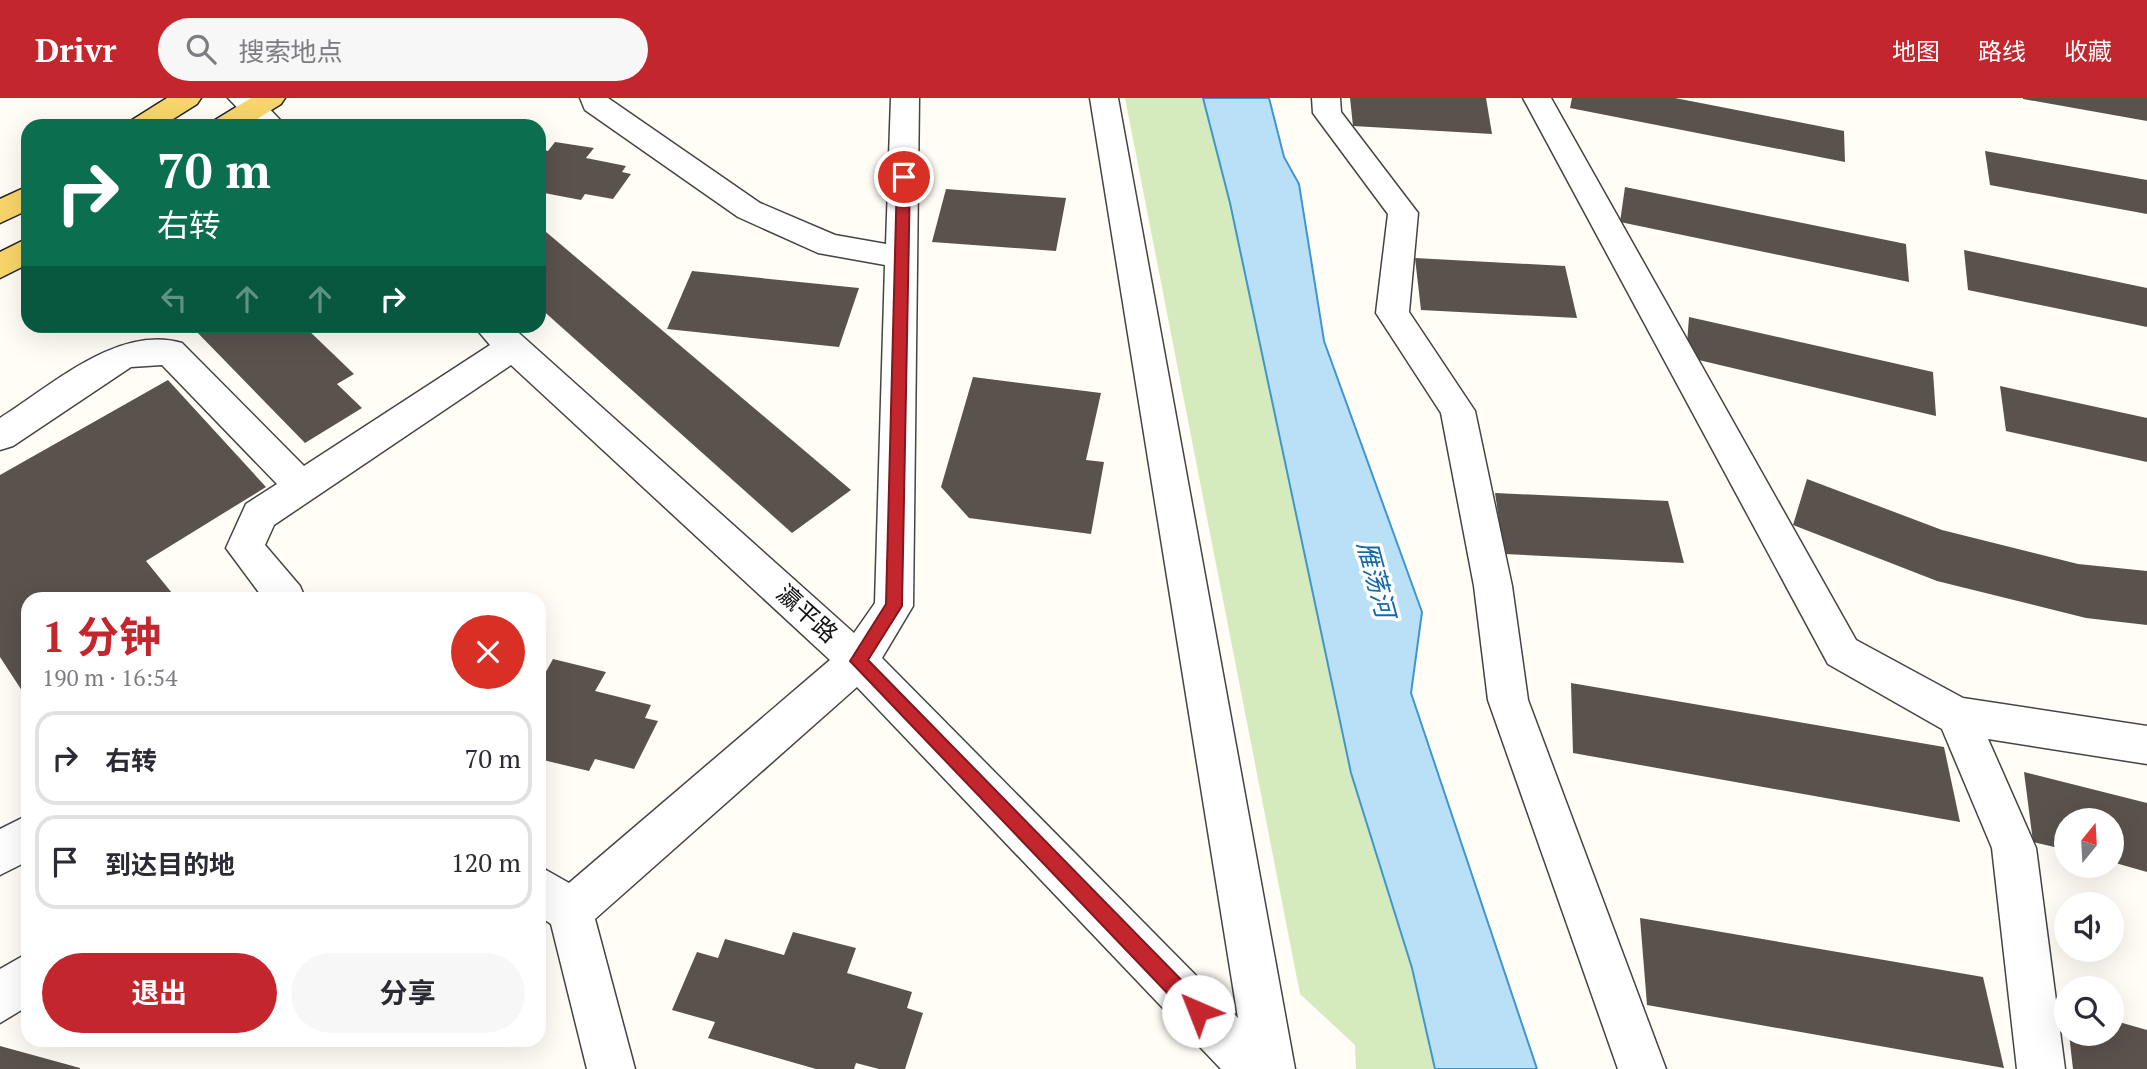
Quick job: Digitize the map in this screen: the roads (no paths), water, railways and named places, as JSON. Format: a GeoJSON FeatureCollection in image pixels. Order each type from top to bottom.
{"type":"FeatureCollection","features":[{"type":"Feature","properties":{"kind":"main road"},"geometry":{"type":"LineString","coordinates":[[153,119],[187,98]]}},
{"type":"Feature","properties":{"kind":"main road"},"geometry":{"type":"LineString","coordinates":[[238,119],[259,108]]}},
{"type":"Feature","properties":{"kind":"main road"},"geometry":{"type":"LineString","coordinates":[[0,213],[21,200]]}},
{"type":"Feature","properties":{"kind":"main road"},"geometry":{"type":"LineString","coordinates":[[0,267],[21,254]]}},
{"type":"Feature","properties":{"kind":"street"},"geometry":{"type":"LineString","coordinates":[[594,98],[594,104],[749,210],[829,245],[902,257]]}},
{"type":"Feature","properties":{"kind":"street"},"geometry":{"type":"LineString","coordinates":[[611,1069],[554,900],[858,661],[894,606],[905,98]]}},
{"type":"Feature","properties":{"kind":"street"},"geometry":{"type":"LineString","coordinates":[[1104,98],[1271,1069]]}},
{"type":"Feature","properties":{"kind":"street"},"geometry":{"type":"LineString","coordinates":[[1326,98],[1327,113],[1403,213],[1392,313],[1458,411],[1493,586],[1508,700],[1642,1069]]}},
{"type":"Feature","properties":{"kind":"street"},"geometry":{"type":"LineString","coordinates":[[1537,98],[1842,652],[1957,716],[2147,745]]}},
{"type":"Feature","properties":{"kind":"street"},"geometry":{"type":"LineString","coordinates":[[281,592],[245,548],[259,515],[302,487],[502,336]]}},
{"type":"Feature","properties":{"kind":"street","name":"瀛平路"},"geometry":{"type":"LineString","coordinates":[[502,336],[858,661],[1255,1069]]}},
{"type":"Feature","properties":{"kind":"street"},"geometry":{"type":"LineString","coordinates":[[0,436],[124,355],[170,352],[302,487]]}},
{"type":"Feature","properties":{"kind":"street"},"geometry":{"type":"LineString","coordinates":[[1957,716],[2014,848],[2041,1069]]}},
{"type":"Feature","properties":{"kind":"street"},"geometry":{"type":"LineString","coordinates":[[0,854],[21,840]]}},
{"type":"Feature","properties":{"kind":"street"},"geometry":{"type":"LineString","coordinates":[[0,999],[21,982]]}},
{"type":"Feature","properties":{"kind":"water","name":"雁荡河"},"geometry":{"type":"Polygon","coordinates":[[[1203,98],[1269,98],[1284,157],[1299,184],[1324,341],[1422,612],[1411,693],[1537,1069],[1435,1069],[1412,968],[1351,773],[1230,203],[1203,98]]]}}]}
